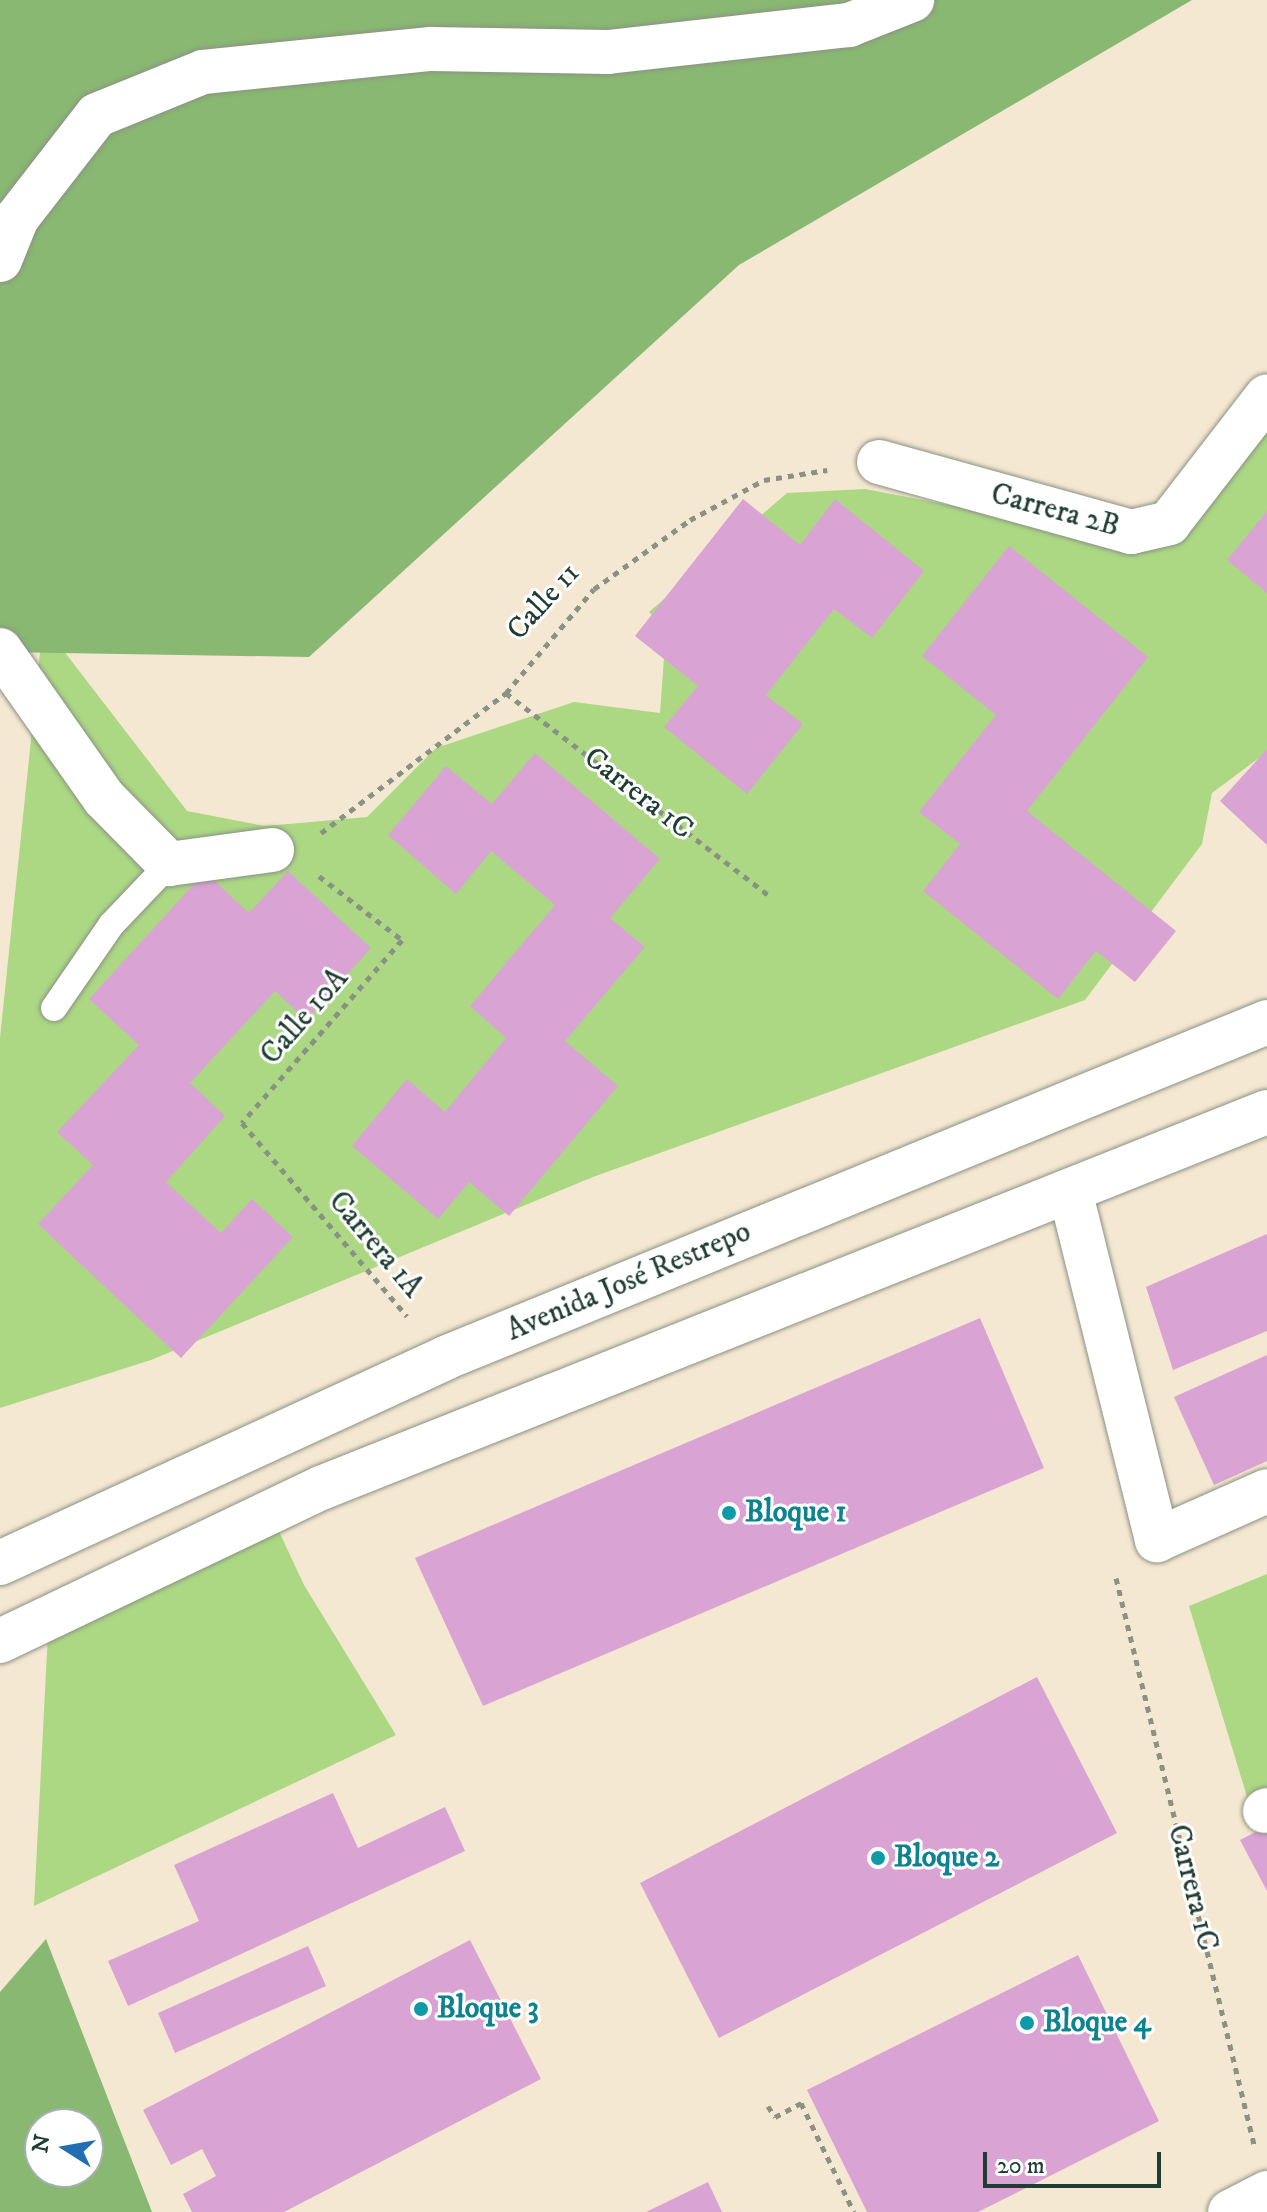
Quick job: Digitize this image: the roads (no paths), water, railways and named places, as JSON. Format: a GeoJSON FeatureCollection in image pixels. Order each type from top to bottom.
{"type":"FeatureCollection","features":[{"type":"Feature","properties":{"kind":"main road"},"geometry":{"type":"LineString","coordinates":[[0,260],[17,218],[97,115],[203,72],[431,49],[608,52],[849,25],[912,0]]}},
{"type":"Feature","properties":{"kind":"main road","name":"Carrera 2B"},"geometry":{"type":"LineString","coordinates":[[879,462],[1131,532],[1169,523],[1267,396]]}},
{"type":"Feature","properties":{"kind":"main road"},"geometry":{"type":"LineString","coordinates":[[0,650],[104,798],[169,864],[282,852]]}},
{"type":"Feature","properties":{"kind":"main road","name":"Avenida José Restrepo"},"geometry":{"type":"LineString","coordinates":[[0,1563],[445,1358],[1267,1022]]}},
{"type":"Feature","properties":{"kind":"main road"},"geometry":{"type":"LineString","coordinates":[[0,1641],[308,1494],[1267,1112]]}},
{"type":"Feature","properties":{"kind":"main road"},"geometry":{"type":"LineString","coordinates":[[1070,1191],[1157,1540],[1267,1491]]}},
{"type":"Feature","properties":{"kind":"main road"},"geometry":{"type":"LineString","coordinates":[[1230,2212],[1267,2195]]}},
{"type":"Feature","properties":{"kind":"lane"},"geometry":{"type":"LineString","coordinates":[[54,1008],[111,925],[169,864]]}},
{"type":"Feature","properties":{"kind":"place","name":"Bloque 1"},"geometry":{"type":"Point","coordinates":[729,1513]}},
{"type":"Feature","properties":{"kind":"place","name":"Bloque 2"},"geometry":{"type":"Point","coordinates":[878,1858]}},
{"type":"Feature","properties":{"kind":"place","name":"Bloque 3"},"geometry":{"type":"Point","coordinates":[421,2009]}},
{"type":"Feature","properties":{"kind":"place","name":"Bloque 4"},"geometry":{"type":"Point","coordinates":[1027,2023]}}]}
